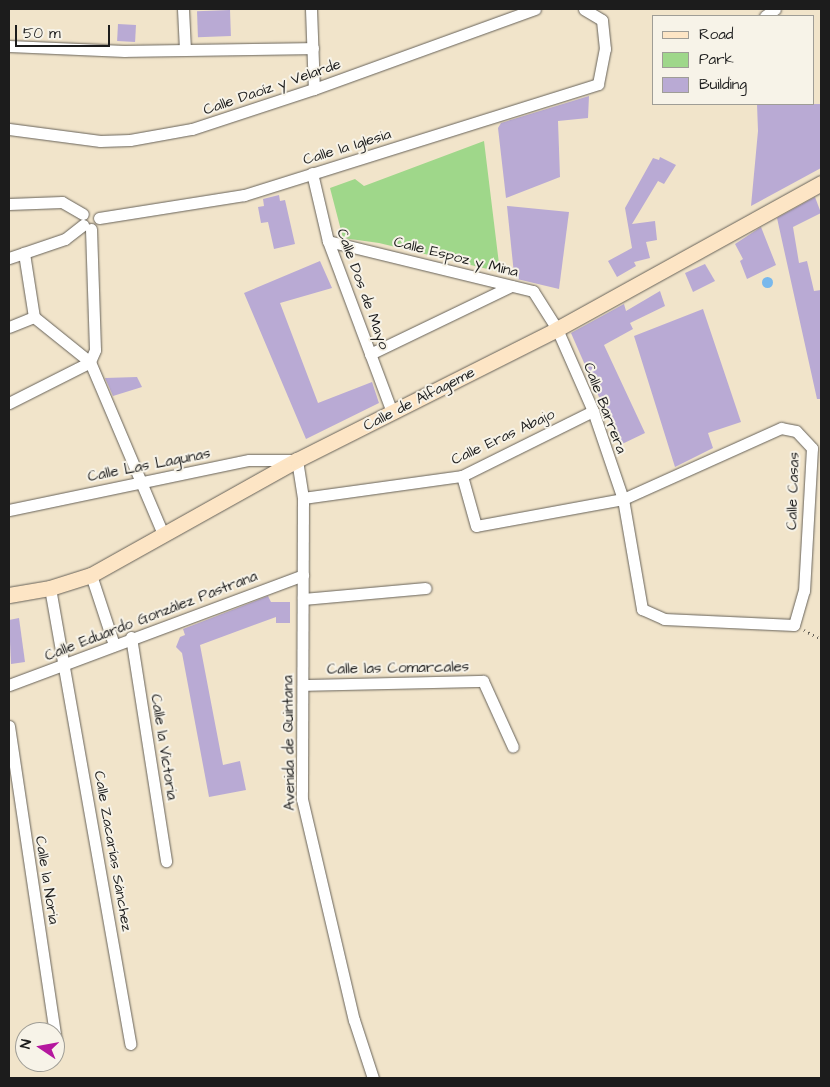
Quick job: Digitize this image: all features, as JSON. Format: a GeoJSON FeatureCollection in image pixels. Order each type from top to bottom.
{"type":"FeatureCollection","features":[{"type":"Feature","properties":{"kind":"street"},"geometry":{"type":"LineString","coordinates":[[183,9],[185,50]]}},
{"type":"Feature","properties":{"kind":"street"},"geometry":{"type":"LineString","coordinates":[[311,9],[314,89]]}},
{"type":"Feature","properties":{"kind":"street","name":"Calle Daoíz y Velarde"},"geometry":{"type":"LineString","coordinates":[[9,129],[100,141],[130,140],[192,129],[314,89],[535,9]]}},
{"type":"Feature","properties":{"kind":"street","name":"Calle la Iglesia"},"geometry":{"type":"LineString","coordinates":[[99,218],[244,195],[598,84],[605,49],[602,20],[584,9]]}},
{"type":"Feature","properties":{"kind":"street"},"geometry":{"type":"LineString","coordinates":[[9,46],[185,50],[313,48]]}},
{"type":"Feature","properties":{"kind":"street","name":"Calle Dos de Mayo"},"geometry":{"type":"LineString","coordinates":[[312,173],[328,241],[392,412]]}},
{"type":"Feature","properties":{"kind":"street","name":"Calle de Alfageme"},"geometry":{"type":"LineString","coordinates":[[9,594],[50,588],[90,575],[297,460],[557,329],[821,182]]}},
{"type":"Feature","properties":{"kind":"street"},"geometry":{"type":"LineString","coordinates":[[9,204],[62,202],[86,223],[99,224],[99,218],[91,211],[86,223],[95,350],[90,362],[9,403]]}},
{"type":"Feature","properties":{"kind":"street"},"geometry":{"type":"LineString","coordinates":[[9,258],[65,239],[86,223]]}},
{"type":"Feature","properties":{"kind":"street","name":"Calle Espoz y Mina"},"geometry":{"type":"LineString","coordinates":[[328,241],[533,291],[557,329]]}},
{"type":"Feature","properties":{"kind":"street"},"geometry":{"type":"LineString","coordinates":[[24,253],[34,317],[90,362],[163,534]]}},
{"type":"Feature","properties":{"kind":"street"},"geometry":{"type":"LineString","coordinates":[[370,354],[511,286]]}},
{"type":"Feature","properties":{"kind":"street"},"geometry":{"type":"LineString","coordinates":[[9,327],[34,317]]}},
{"type":"Feature","properties":{"kind":"street","name":"Calle Barrera"},"geometry":{"type":"LineString","coordinates":[[557,329],[593,411],[623,500],[642,609],[664,619],[794,625]]}},
{"type":"Feature","properties":{"kind":"street","name":"Calle Eras Abajo"},"geometry":{"type":"LineString","coordinates":[[303,498],[462,476],[593,411]]}},
{"type":"Feature","properties":{"kind":"street","name":"Calle Casas"},"geometry":{"type":"LineString","coordinates":[[462,476],[476,526],[623,500],[781,428],[796,431],[812,448],[804,591],[794,625]]}},
{"type":"Feature","properties":{"kind":"street","name":"Calle Las Lagunas"},"geometry":{"type":"LineString","coordinates":[[9,510],[249,460],[297,460]]}},
{"type":"Feature","properties":{"kind":"street","name":"Avenida de Quintana"},"geometry":{"type":"LineString","coordinates":[[297,460],[303,498],[304,817],[354,1020],[373,1078]]}},
{"type":"Feature","properties":{"kind":"street"},"geometry":{"type":"LineString","coordinates":[[90,575],[114,645]]}},
{"type":"Feature","properties":{"kind":"street","name":"Calle Eduardo González Pastrana"},"geometry":{"type":"LineString","coordinates":[[9,685],[131,637],[303,575]]}},
{"type":"Feature","properties":{"kind":"street","name":"Calle Zacarías Sánchez"},"geometry":{"type":"LineString","coordinates":[[50,588],[66,664],[130,1044]]}},
{"type":"Feature","properties":{"kind":"street"},"geometry":{"type":"LineString","coordinates":[[303,599],[426,588]]}},
{"type":"Feature","properties":{"kind":"street","name":"Calle la Victoria"},"geometry":{"type":"LineString","coordinates":[[131,637],[166,861]]}},
{"type":"Feature","properties":{"kind":"street","name":"Calle las Comarcales"},"geometry":{"type":"LineString","coordinates":[[303,685],[482,682],[513,747]]}},
{"type":"Feature","properties":{"kind":"street","name":"Calle la Noria"},"geometry":{"type":"LineString","coordinates":[[9,726],[53,1022]]}},
{"type":"Feature","properties":{"kind":"path"},"geometry":{"type":"LineString","coordinates":[[794,625],[821,639]]}},
{"type":"Feature","properties":{"kind":"green space"},"geometry":{"type":"Polygon","coordinates":[[[484,141],[500,272],[379,243],[343,238],[330,188],[355,179],[364,186],[484,141]]]}},
{"type":"Feature","properties":{"kind":"water"},"geometry":{"type":"Polygon","coordinates":[[[767,276],[773,282],[767,288],[761,282],[767,276]]]}},
{"type":"Feature","properties":{"kind":"building"},"geometry":{"type":"Polygon","coordinates":[[[230,10],[231,36],[198,37],[197,11],[230,10]]]}},
{"type":"Feature","properties":{"kind":"building"},"geometry":{"type":"Polygon","coordinates":[[[118,24],[136,25],[135,42],[117,41],[118,24]]]}},
{"type":"Feature","properties":{"kind":"building"},"geometry":{"type":"Polygon","coordinates":[[[589,96],[588,118],[558,121],[560,177],[506,198],[498,128],[501,123],[589,96]]]}},
{"type":"Feature","properties":{"kind":"building"},"geometry":{"type":"Polygon","coordinates":[[[821,104],[821,168],[751,206],[758,131],[757,105],[821,104]]]}},
{"type":"Feature","properties":{"kind":"building"},"geometry":{"type":"Polygon","coordinates":[[[660,157],[676,165],[664,184],[658,181],[632,224],[655,221],[657,240],[646,242],[650,258],[634,262],[636,266],[617,277],[608,261],[632,248],[625,208],[653,158],[659,160],[660,157]]]}},
{"type":"Feature","properties":{"kind":"building"},"geometry":{"type":"Polygon","coordinates":[[[279,195],[280,201],[285,200],[295,244],[274,249],[268,222],[261,223],[258,207],[264,206],[263,199],[279,195]]]}},
{"type":"Feature","properties":{"kind":"building"},"geometry":{"type":"Polygon","coordinates":[[[815,197],[821,213],[793,227],[799,263],[807,261],[814,291],[821,290],[821,399],[817,399],[777,218],[815,197]]]}},
{"type":"Feature","properties":{"kind":"building"},"geometry":{"type":"Polygon","coordinates":[[[507,206],[569,212],[559,289],[517,279],[514,274],[507,206]]]}},
{"type":"Feature","properties":{"kind":"building"},"geometry":{"type":"Polygon","coordinates":[[[761,227],[776,265],[747,279],[740,261],[743,259],[735,244],[761,227]]]}},
{"type":"Feature","properties":{"kind":"building"},"geometry":{"type":"Polygon","coordinates":[[[320,261],[332,288],[280,303],[318,403],[372,382],[379,403],[306,439],[244,293],[320,261]]]}},
{"type":"Feature","properties":{"kind":"building"},"geometry":{"type":"Polygon","coordinates":[[[705,264],[715,281],[693,292],[685,273],[705,264]]]}},
{"type":"Feature","properties":{"kind":"building"},"geometry":{"type":"Polygon","coordinates":[[[660,291],[665,306],[630,323],[633,329],[604,345],[645,433],[620,445],[571,333],[624,304],[626,311],[660,291]]]}},
{"type":"Feature","properties":{"kind":"building"},"geometry":{"type":"Polygon","coordinates":[[[703,309],[741,422],[708,433],[713,448],[675,467],[634,336],[703,309]]]}},
{"type":"Feature","properties":{"kind":"building"},"geometry":{"type":"Polygon","coordinates":[[[137,377],[142,387],[113,396],[105,378],[137,377]]]}},
{"type":"Feature","properties":{"kind":"building"},"geometry":{"type":"Polygon","coordinates":[[[268,596],[271,602],[290,602],[290,623],[276,623],[276,617],[200,645],[223,765],[240,761],[246,790],[209,797],[182,653],[176,647],[180,637],[185,635],[183,629],[268,596]]]}},
{"type":"Feature","properties":{"kind":"building"},"geometry":{"type":"Polygon","coordinates":[[[19,618],[25,662],[11,664],[9,620],[19,618]]]}}]}
